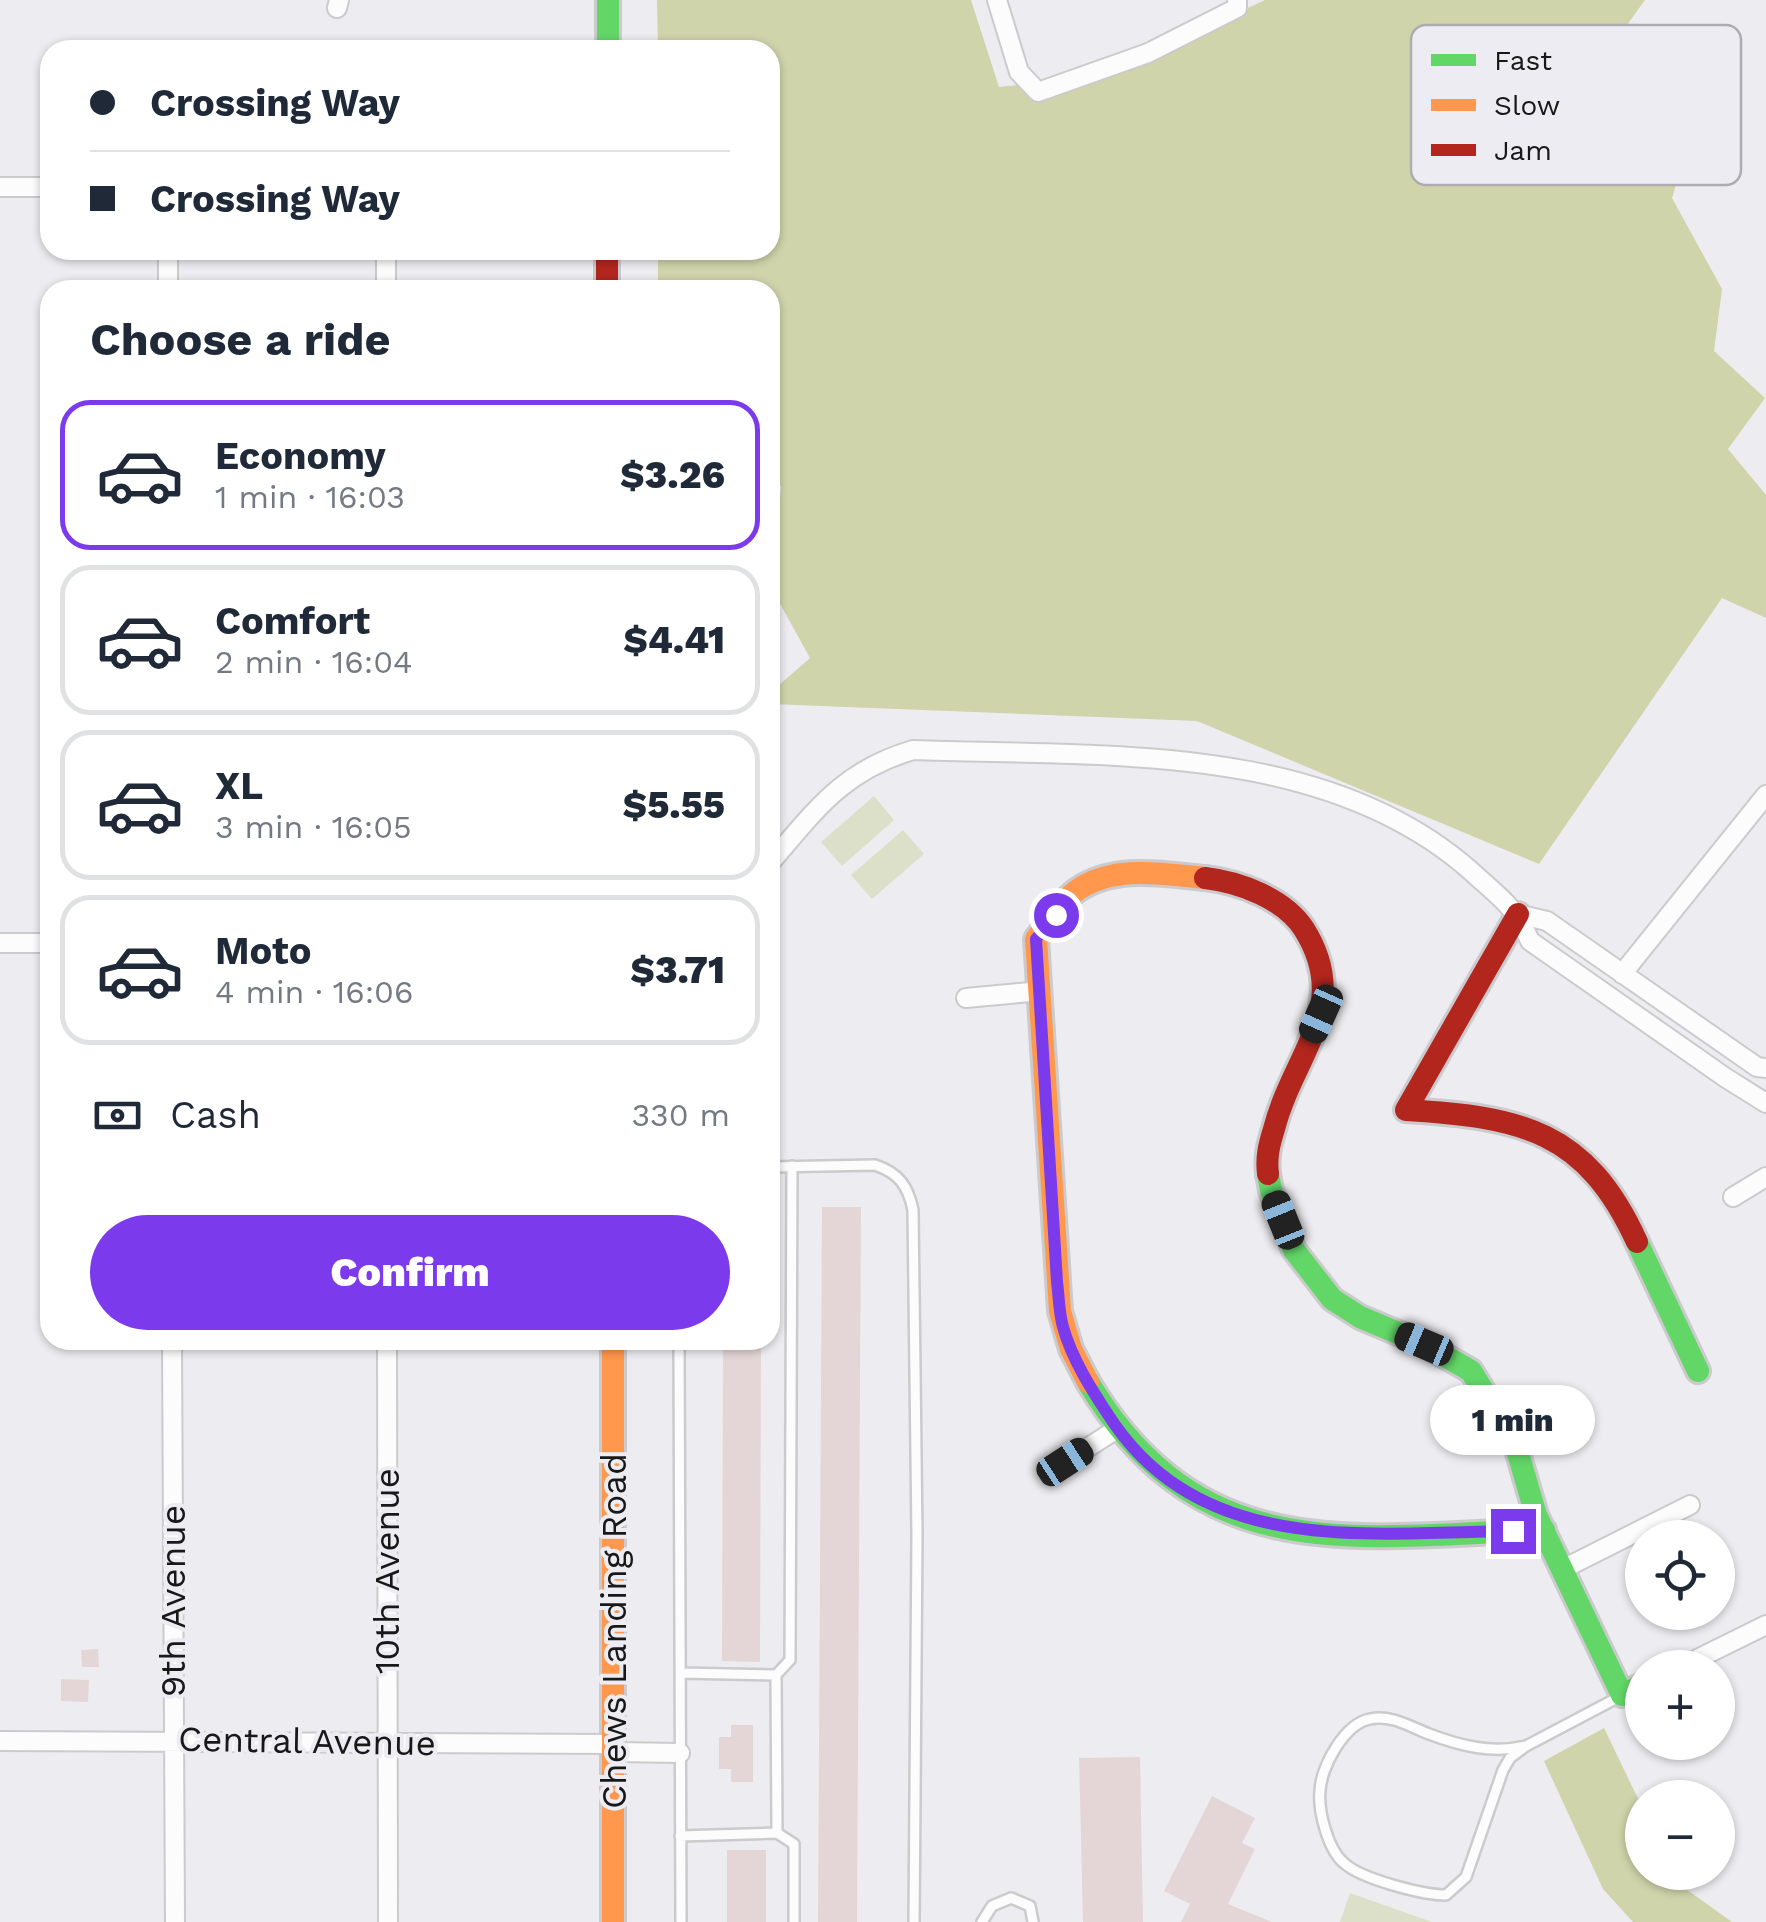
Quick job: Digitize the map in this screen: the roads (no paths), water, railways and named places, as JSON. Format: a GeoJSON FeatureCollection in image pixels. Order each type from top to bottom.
{"type":"FeatureCollection","features":[{"type":"Feature","properties":{"kind":"street"},"geometry":{"type":"LineString","coordinates":[[608,0],[608,40]]}},
{"type":"Feature","properties":{"kind":"street"},"geometry":{"type":"LineString","coordinates":[[997,0],[1019,72],[1038,92],[1148,53],[1238,8],[1236,0]]}},
{"type":"Feature","properties":{"kind":"street"},"geometry":{"type":"LineString","coordinates":[[0,187],[40,186]]}},
{"type":"Feature","properties":{"kind":"street"},"geometry":{"type":"LineString","coordinates":[[780,851],[828,796],[854,775],[882,759],[913,750],[1197,760],[1361,802],[1443,847],[1518,914],[1530,940],[1766,1102]]}},
{"type":"Feature","properties":{"kind":"street"},"geometry":{"type":"LineString","coordinates":[[1622,974],[1766,795]]}},
{"type":"Feature","properties":{"kind":"street"},"geometry":{"type":"LineString","coordinates":[[1544,1530],[1347,1534],[1276,1526],[1230,1515],[1185,1490],[1146,1462],[1117,1428],[1088,1383],[1063,1328],[1057,1282],[1036,939],[1075,891],[1109,876],[1142,872],[1212,878],[1266,897],[1294,914],[1318,952],[1324,996],[1321,1014],[1280,1104],[1266,1158],[1271,1190],[1294,1250],[1332,1299],[1471,1370],[1515,1443],[1536,1515],[1544,1530],[1561,1570],[1625,1678]]}},
{"type":"Feature","properties":{"kind":"street"},"geometry":{"type":"LineString","coordinates":[[1518,914],[1547,920],[1761,1068],[1744,1086]]}},
{"type":"Feature","properties":{"kind":"street"},"geometry":{"type":"LineString","coordinates":[[1518,914],[1406,1110],[1464,1112],[1518,1126],[1564,1146],[1594,1169],[1620,1207],[1698,1371]]}},
{"type":"Feature","properties":{"kind":"street"},"geometry":{"type":"LineString","coordinates":[[0,943],[40,943]]}},
{"type":"Feature","properties":{"kind":"street"},"geometry":{"type":"LineString","coordinates":[[966,998],[1040,991]]}},
{"type":"Feature","properties":{"kind":"street"},"geometry":{"type":"LineString","coordinates":[[1733,1197],[1766,1177]]}},
{"type":"Feature","properties":{"kind":"street","name":"9th Avenue"},"geometry":{"type":"LineString","coordinates":[[172,1350],[174,1922]]}},
{"type":"Feature","properties":{"kind":"street","name":"10th Avenue"},"geometry":{"type":"LineString","coordinates":[[387,1350],[388,1922]]}},
{"type":"Feature","properties":{"kind":"street","name":"Chews Landing Road"},"geometry":{"type":"LineString","coordinates":[[613,1922],[614,1350]]}},
{"type":"Feature","properties":{"kind":"street"},"geometry":{"type":"LineString","coordinates":[[1065,1462],[1117,1428]]}},
{"type":"Feature","properties":{"kind":"street"},"geometry":{"type":"LineString","coordinates":[[1561,1570],[1690,1505]]}},
{"type":"Feature","properties":{"kind":"street"},"geometry":{"type":"LineString","coordinates":[[1715,1650],[1766,1625]]}},
{"type":"Feature","properties":{"kind":"street","name":"Central Avenue"},"geometry":{"type":"LineString","coordinates":[[0,1741],[388,1742],[680,1753]]}},
{"type":"Feature","properties":{"kind":"lane"},"geometry":{"type":"LineString","coordinates":[[780,1166],[875,1165],[891,1170],[909,1188],[914,1210],[914,1922]]}},
{"type":"Feature","properties":{"kind":"lane"},"geometry":{"type":"LineString","coordinates":[[777,1834],[776,1676],[790,1660],[792,1166]]}},
{"type":"Feature","properties":{"kind":"lane"},"geometry":{"type":"LineString","coordinates":[[678,1350],[681,1922]]}},
{"type":"Feature","properties":{"kind":"lane"},"geometry":{"type":"LineString","coordinates":[[680,1674],[776,1676]]}},
{"type":"Feature","properties":{"kind":"lane"},"geometry":{"type":"LineString","coordinates":[[1526,1746],[1510,1750],[1456,1744],[1382,1718],[1357,1724],[1344,1735],[1321,1778],[1322,1814],[1336,1854],[1354,1869],[1424,1894],[1446,1895],[1466,1877],[1510,1758],[1625,1694]]}},
{"type":"Feature","properties":{"kind":"lane"},"geometry":{"type":"LineString","coordinates":[[680,1836],[777,1834],[794,1844],[794,1922]]}},
{"type":"Feature","properties":{"kind":"lane"},"geometry":{"type":"LineString","coordinates":[[982,1922],[992,1906],[1011,1898],[1030,1906],[1033,1922]]}}]}
